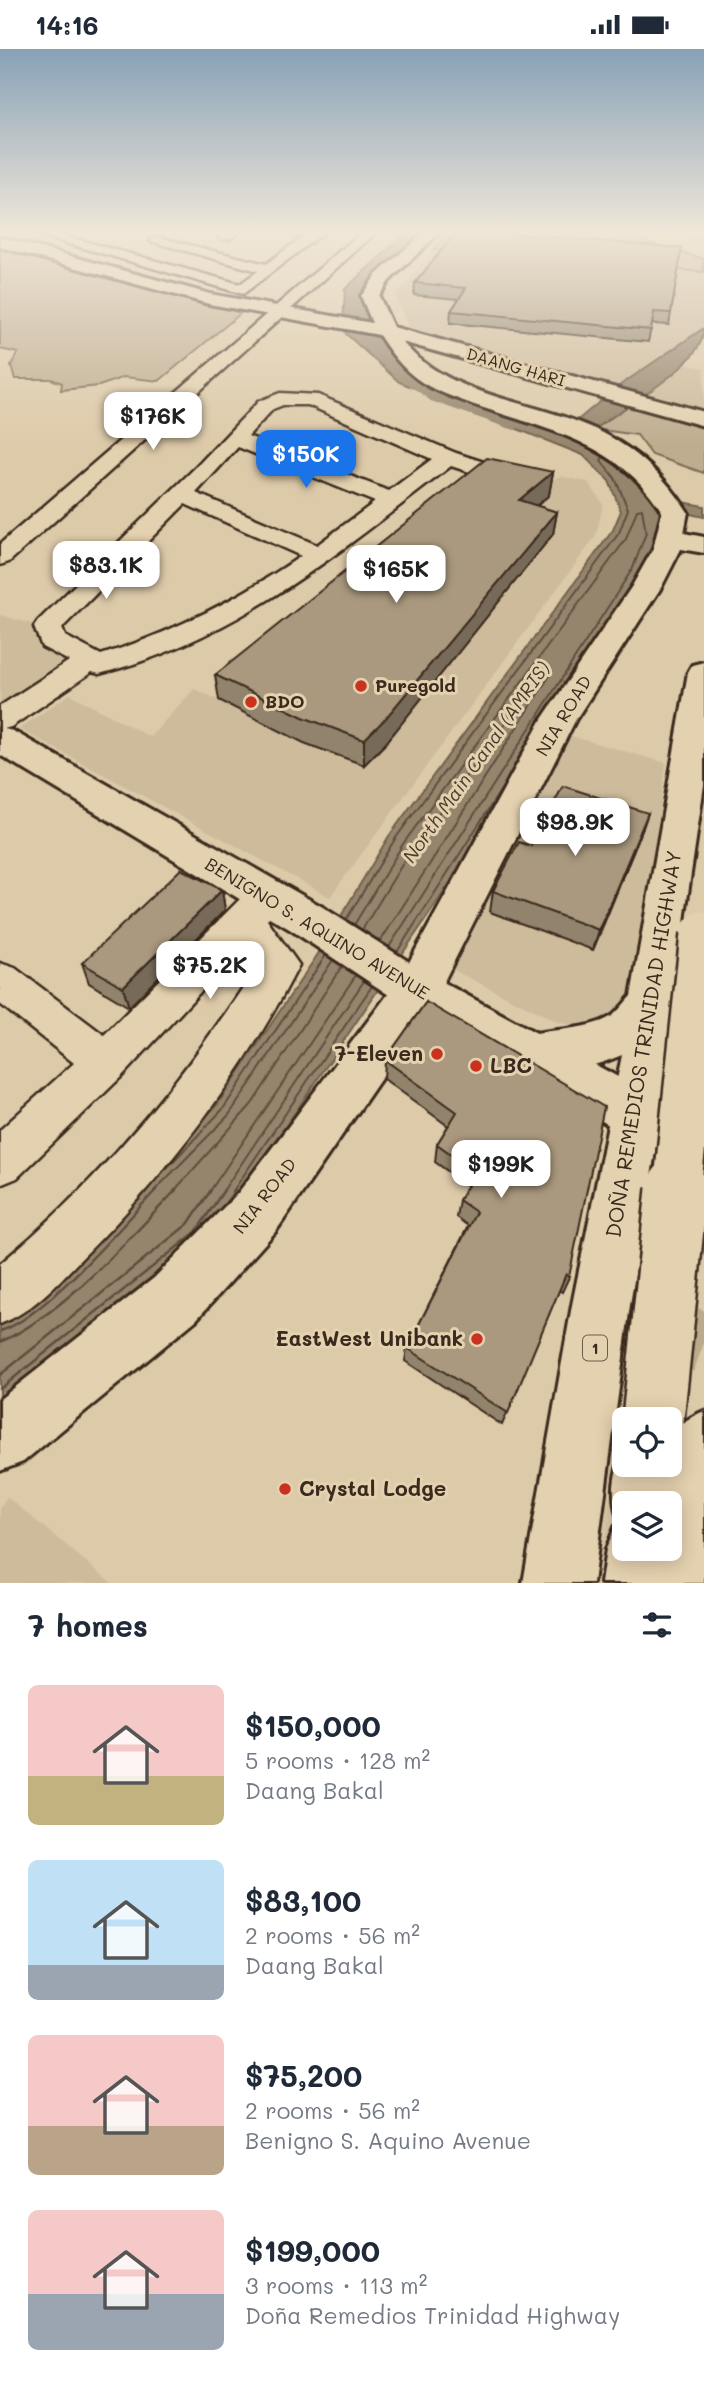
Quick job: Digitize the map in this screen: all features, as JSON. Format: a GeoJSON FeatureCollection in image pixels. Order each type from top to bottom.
{"type":"FeatureCollection","features":[{"type":"Feature","properties":{"kind":"main road","name":"DAANG HARI"},"geometry":{"type":"LineString","coordinates":[[221,302],[277,314],[376,329],[704,419]]}},
{"type":"Feature","properties":{"kind":"main road","name":"NIA ROAD"},"geometry":{"type":"LineString","coordinates":[[0,1439],[176,1299],[257,1212],[406,982],[559,719],[647,586],[679,524],[658,486],[633,464],[584,434],[438,383],[415,369],[376,329],[371,302]]}},
{"type":"Feature","properties":{"kind":"main road"},"geometry":{"type":"LineString","coordinates":[[678,412],[704,412]]}},
{"type":"Feature","properties":{"kind":"main road","name":"DOÑA REMEDIOS TRINIDAD HIGHWAY"},"geometry":{"type":"LineString","coordinates":[[558,1583],[601,1305],[637,1114],[664,914],[704,671]]}},
{"type":"Feature","properties":{"kind":"main road","name":"BENIGNO S. AQUINO AVENUE"},"geometry":{"type":"LineString","coordinates":[[2,740],[255,909],[306,918],[406,982],[637,1114]]}},
{"type":"Feature","properties":{"kind":"main road"},"geometry":{"type":"LineString","coordinates":[[654,1407],[704,935]]}},
{"type":"Feature","properties":{"kind":"main road"},"geometry":{"type":"LineString","coordinates":[[528,1054],[598,1043],[629,1030],[654,1002]]}},
{"type":"Feature","properties":{"kind":"main road"},"geometry":{"type":"LineString","coordinates":[[694,1583],[704,1443]]}},
{"type":"Feature","properties":{"kind":"main road"},"geometry":{"type":"LineString","coordinates":[[636,1583],[639,1561]]}},
{"type":"Feature","properties":{"kind":"street"},"geometry":{"type":"LineString","coordinates":[[0,557],[291,302]]}},
{"type":"Feature","properties":{"kind":"street"},"geometry":{"type":"LineString","coordinates":[[448,458],[320,555],[246,606],[174,642],[99,665],[52,641],[48,627],[236,439],[266,405],[280,399],[311,399],[448,458],[494,473]]}},
{"type":"Feature","properties":{"kind":"street"},"geometry":{"type":"LineString","coordinates":[[236,439],[391,500]]}},
{"type":"Feature","properties":{"kind":"street"},"geometry":{"type":"LineString","coordinates":[[180,494],[320,555]]}},
{"type":"Feature","properties":{"kind":"street"},"geometry":{"type":"LineString","coordinates":[[2,740],[90,660]]}},
{"type":"Feature","properties":{"kind":"street"},"geometry":{"type":"LineString","coordinates":[[0,1162],[106,1062],[255,909],[279,965],[246,1022],[97,1208],[0,1298]]}},
{"type":"Feature","properties":{"kind":"street"},"geometry":{"type":"LineString","coordinates":[[0,979],[106,1062]]}},
{"type":"Feature","properties":{"kind":"shaded area"},"geometry":{"type":"Polygon","coordinates":[[[0,302],[200,302],[241,313],[159,381],[124,377],[99,386],[61,390],[62,383],[51,379],[15,379],[11,366],[18,353],[0,349],[0,302]]]}},
{"type":"Feature","properties":{"kind":"shaded area"},"geometry":{"type":"Polygon","coordinates":[[[397,302],[704,302],[704,328],[616,388],[411,332],[397,302]]]}},
{"type":"Feature","properties":{"kind":"shaded area"},"geometry":{"type":"Polygon","coordinates":[[[686,364],[704,368],[704,412],[642,395],[686,364]]]}},
{"type":"Feature","properties":{"kind":"shaded area"},"geometry":{"type":"Polygon","coordinates":[[[631,404],[704,425],[704,473],[652,455],[637,435],[595,429],[631,404]]]}},
{"type":"Feature","properties":{"kind":"shaded area","name":"Puregold"},"geometry":{"type":"Polygon","coordinates":[[[559,476],[588,482],[603,504],[596,536],[330,897],[19,729],[70,694],[150,737],[194,689],[219,700],[559,476]]]}},
{"type":"Feature","properties":{"kind":"shaded area"},"geometry":{"type":"Polygon","coordinates":[[[0,615],[43,627],[90,652],[0,708],[0,615]]]}},
{"type":"Feature","properties":{"kind":"shaded area"},"geometry":{"type":"Polygon","coordinates":[[[571,736],[666,763],[656,839],[623,1027],[583,1028],[558,1022],[445,966],[571,736]]]}},
{"type":"Feature","properties":{"kind":"shaded area"},"geometry":{"type":"Polygon","coordinates":[[[7,1497],[112,1583],[0,1583],[0,1507],[7,1497]]]}},
{"type":"Feature","properties":{"kind":"water","name":"North Main Canal (AMRIS)"},"geometry":{"type":"Polygon","coordinates":[[[344,302],[376,302],[385,342],[408,370],[573,424],[616,388],[704,328],[700,343],[677,371],[596,429],[650,496],[704,506],[704,517],[658,507],[662,514],[660,547],[463,864],[207,1243],[0,1409],[0,1317],[125,1201],[217,1105],[320,951],[389,836],[613,530],[621,511],[609,481],[583,455],[399,382],[346,334],[343,325],[344,302]]]}},
{"type":"Feature","properties":{"kind":"building"},"geometry":{"type":"Polygon","coordinates":[[[457,302],[673,302],[671,313],[654,312],[651,330],[451,311],[457,302]]]}},
{"type":"Feature","properties":{"kind":"building","name":"Puregold"},"geometry":{"type":"Polygon","coordinates":[[[487,458],[553,472],[519,500],[557,512],[385,719],[364,740],[303,717],[215,675],[487,458]]]}},
{"type":"Feature","properties":{"kind":"building"},"geometry":{"type":"Polygon","coordinates":[[[563,786],[648,813],[599,930],[493,891],[519,842],[531,846],[563,786]]]}},
{"type":"Feature","properties":{"kind":"building"},"geometry":{"type":"Polygon","coordinates":[[[181,869],[222,890],[123,987],[82,963],[181,869]]]}},
{"type":"Feature","properties":{"kind":"building"},"geometry":{"type":"Polygon","coordinates":[[[426,1002],[604,1107],[569,1277],[566,1274],[508,1413],[407,1348],[476,1212],[459,1200],[476,1172],[437,1144],[457,1112],[385,1060],[426,1002]]]}},
{"type":"Feature","properties":{"kind":"waterway","name":"North Main Canal (AMRIS)"},"geometry":{"type":"LineString","coordinates":[[399,369],[437,397],[515,424]]}},
{"type":"Feature","properties":{"kind":"tunnel"},"geometry":{"type":"LineString","coordinates":[[601,1305],[704,1343]]}},
{"type":"Feature","properties":{"kind":"place","name":"Puregold"},"geometry":{"type":"Point","coordinates":[361,686]}},
{"type":"Feature","properties":{"kind":"place","name":"BDO"},"geometry":{"type":"Point","coordinates":[251,702]}},
{"type":"Feature","properties":{"kind":"place","name":"7-Eleven"},"geometry":{"type":"Point","coordinates":[437,1054]}},
{"type":"Feature","properties":{"kind":"place","name":"LBC"},"geometry":{"type":"Point","coordinates":[476,1066]}},
{"type":"Feature","properties":{"kind":"place","name":"EastWest Unibank"},"geometry":{"type":"Point","coordinates":[477,1339]}},
{"type":"Feature","properties":{"kind":"place","name":"Crystal Lodge"},"geometry":{"type":"Point","coordinates":[285,1489]}}]}
